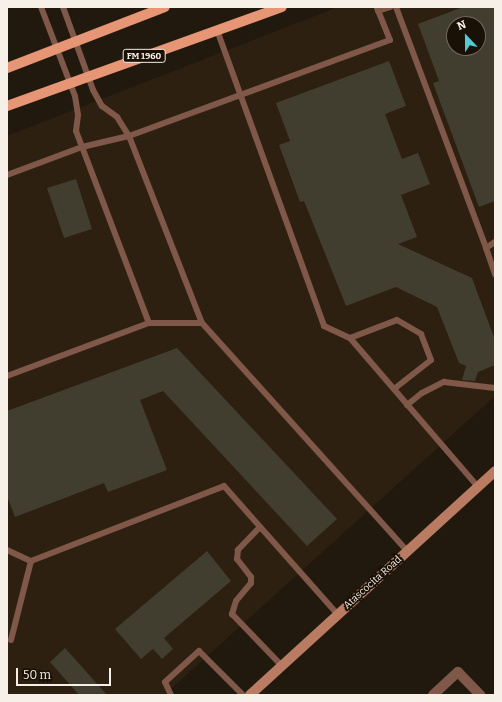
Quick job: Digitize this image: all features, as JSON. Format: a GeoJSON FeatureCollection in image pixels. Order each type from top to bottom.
{"type":"FeatureCollection","features":[{"type":"Feature","properties":{"kind":"main road"},"geometry":{"type":"LineString","coordinates":[[7,68],[164,7]]}},
{"type":"Feature","properties":{"kind":"main road","name":"FM 1960"},"geometry":{"type":"LineString","coordinates":[[7,106],[282,7]]}},
{"type":"Feature","properties":{"kind":"main road","name":"Atascocita Road"},"geometry":{"type":"LineString","coordinates":[[250,695],[495,471]]}},
{"type":"Feature","properties":{"kind":"street"},"geometry":{"type":"LineString","coordinates":[[433,695],[458,672],[480,695]]}},
{"type":"Feature","properties":{"kind":"lane"},"geometry":{"type":"LineString","coordinates":[[41,7],[70,83],[78,115],[76,131],[149,323]]}},
{"type":"Feature","properties":{"kind":"lane"},"geometry":{"type":"LineString","coordinates":[[63,7],[77,41],[88,76],[102,106],[117,117],[129,136],[202,323],[407,551]]}},
{"type":"Feature","properties":{"kind":"lane"},"geometry":{"type":"LineString","coordinates":[[7,175],[82,148],[129,136],[390,40],[377,9],[390,7]]}},
{"type":"Feature","properties":{"kind":"lane"},"geometry":{"type":"LineString","coordinates":[[396,7],[495,274]]}},
{"type":"Feature","properties":{"kind":"lane"},"geometry":{"type":"LineString","coordinates":[[217,30],[324,326],[350,338],[478,487]]}},
{"type":"Feature","properties":{"kind":"lane"},"geometry":{"type":"LineString","coordinates":[[486,248],[495,242]]}},
{"type":"Feature","properties":{"kind":"lane"},"geometry":{"type":"LineString","coordinates":[[350,338],[397,320],[421,334],[431,360],[394,390]]}},
{"type":"Feature","properties":{"kind":"lane"},"geometry":{"type":"LineString","coordinates":[[7,376],[149,323],[202,323]]}},
{"type":"Feature","properties":{"kind":"lane"},"geometry":{"type":"LineString","coordinates":[[407,405],[422,393],[444,382],[495,388]]}},
{"type":"Feature","properties":{"kind":"lane"},"geometry":{"type":"LineString","coordinates":[[7,550],[30,561],[224,486],[338,615]]}},
{"type":"Feature","properties":{"kind":"lane"},"geometry":{"type":"LineString","coordinates":[[260,527],[238,550],[237,559],[251,577],[251,583],[236,601],[232,614],[282,666]]}},
{"type":"Feature","properties":{"kind":"lane"},"geometry":{"type":"LineString","coordinates":[[8,639],[30,561]]}},
{"type":"Feature","properties":{"kind":"lane"},"geometry":{"type":"LineString","coordinates":[[172,695],[164,685],[199,651],[243,695]]}},
{"type":"Feature","properties":{"kind":"shaded area"},"geometry":{"type":"Polygon","coordinates":[[[338,7],[495,7],[495,396],[164,695],[7,695],[7,136],[338,7]]]}},
{"type":"Feature","properties":{"kind":"building"},"geometry":{"type":"Polygon","coordinates":[[[463,7],[495,7],[495,201],[479,207],[433,83],[439,81],[418,24],[463,7]]]}},
{"type":"Feature","properties":{"kind":"building"},"geometry":{"type":"Polygon","coordinates":[[[389,61],[406,106],[385,114],[402,159],[418,153],[430,184],[401,195],[417,237],[398,244],[472,278],[495,340],[495,365],[478,372],[475,381],[462,380],[466,366],[459,363],[437,307],[396,287],[346,306],[304,201],[300,202],[279,145],[290,141],[276,103],[389,61]]]}},
{"type":"Feature","properties":{"kind":"building"},"geometry":{"type":"Polygon","coordinates":[[[76,179],[92,229],[64,238],[47,188],[76,179]]]}},
{"type":"Feature","properties":{"kind":"building"},"geometry":{"type":"Polygon","coordinates":[[[177,348],[337,519],[307,546],[163,391],[140,400],[167,470],[108,492],[104,483],[15,517],[7,496],[7,411],[177,348]]]}},
{"type":"Feature","properties":{"kind":"building"},"geometry":{"type":"Polygon","coordinates":[[[207,551],[231,581],[164,638],[173,649],[162,659],[153,649],[141,659],[115,629],[207,551]]]}},
{"type":"Feature","properties":{"kind":"building"},"geometry":{"type":"Polygon","coordinates":[[[65,648],[107,695],[79,695],[50,662],[65,648]]]}}]}
